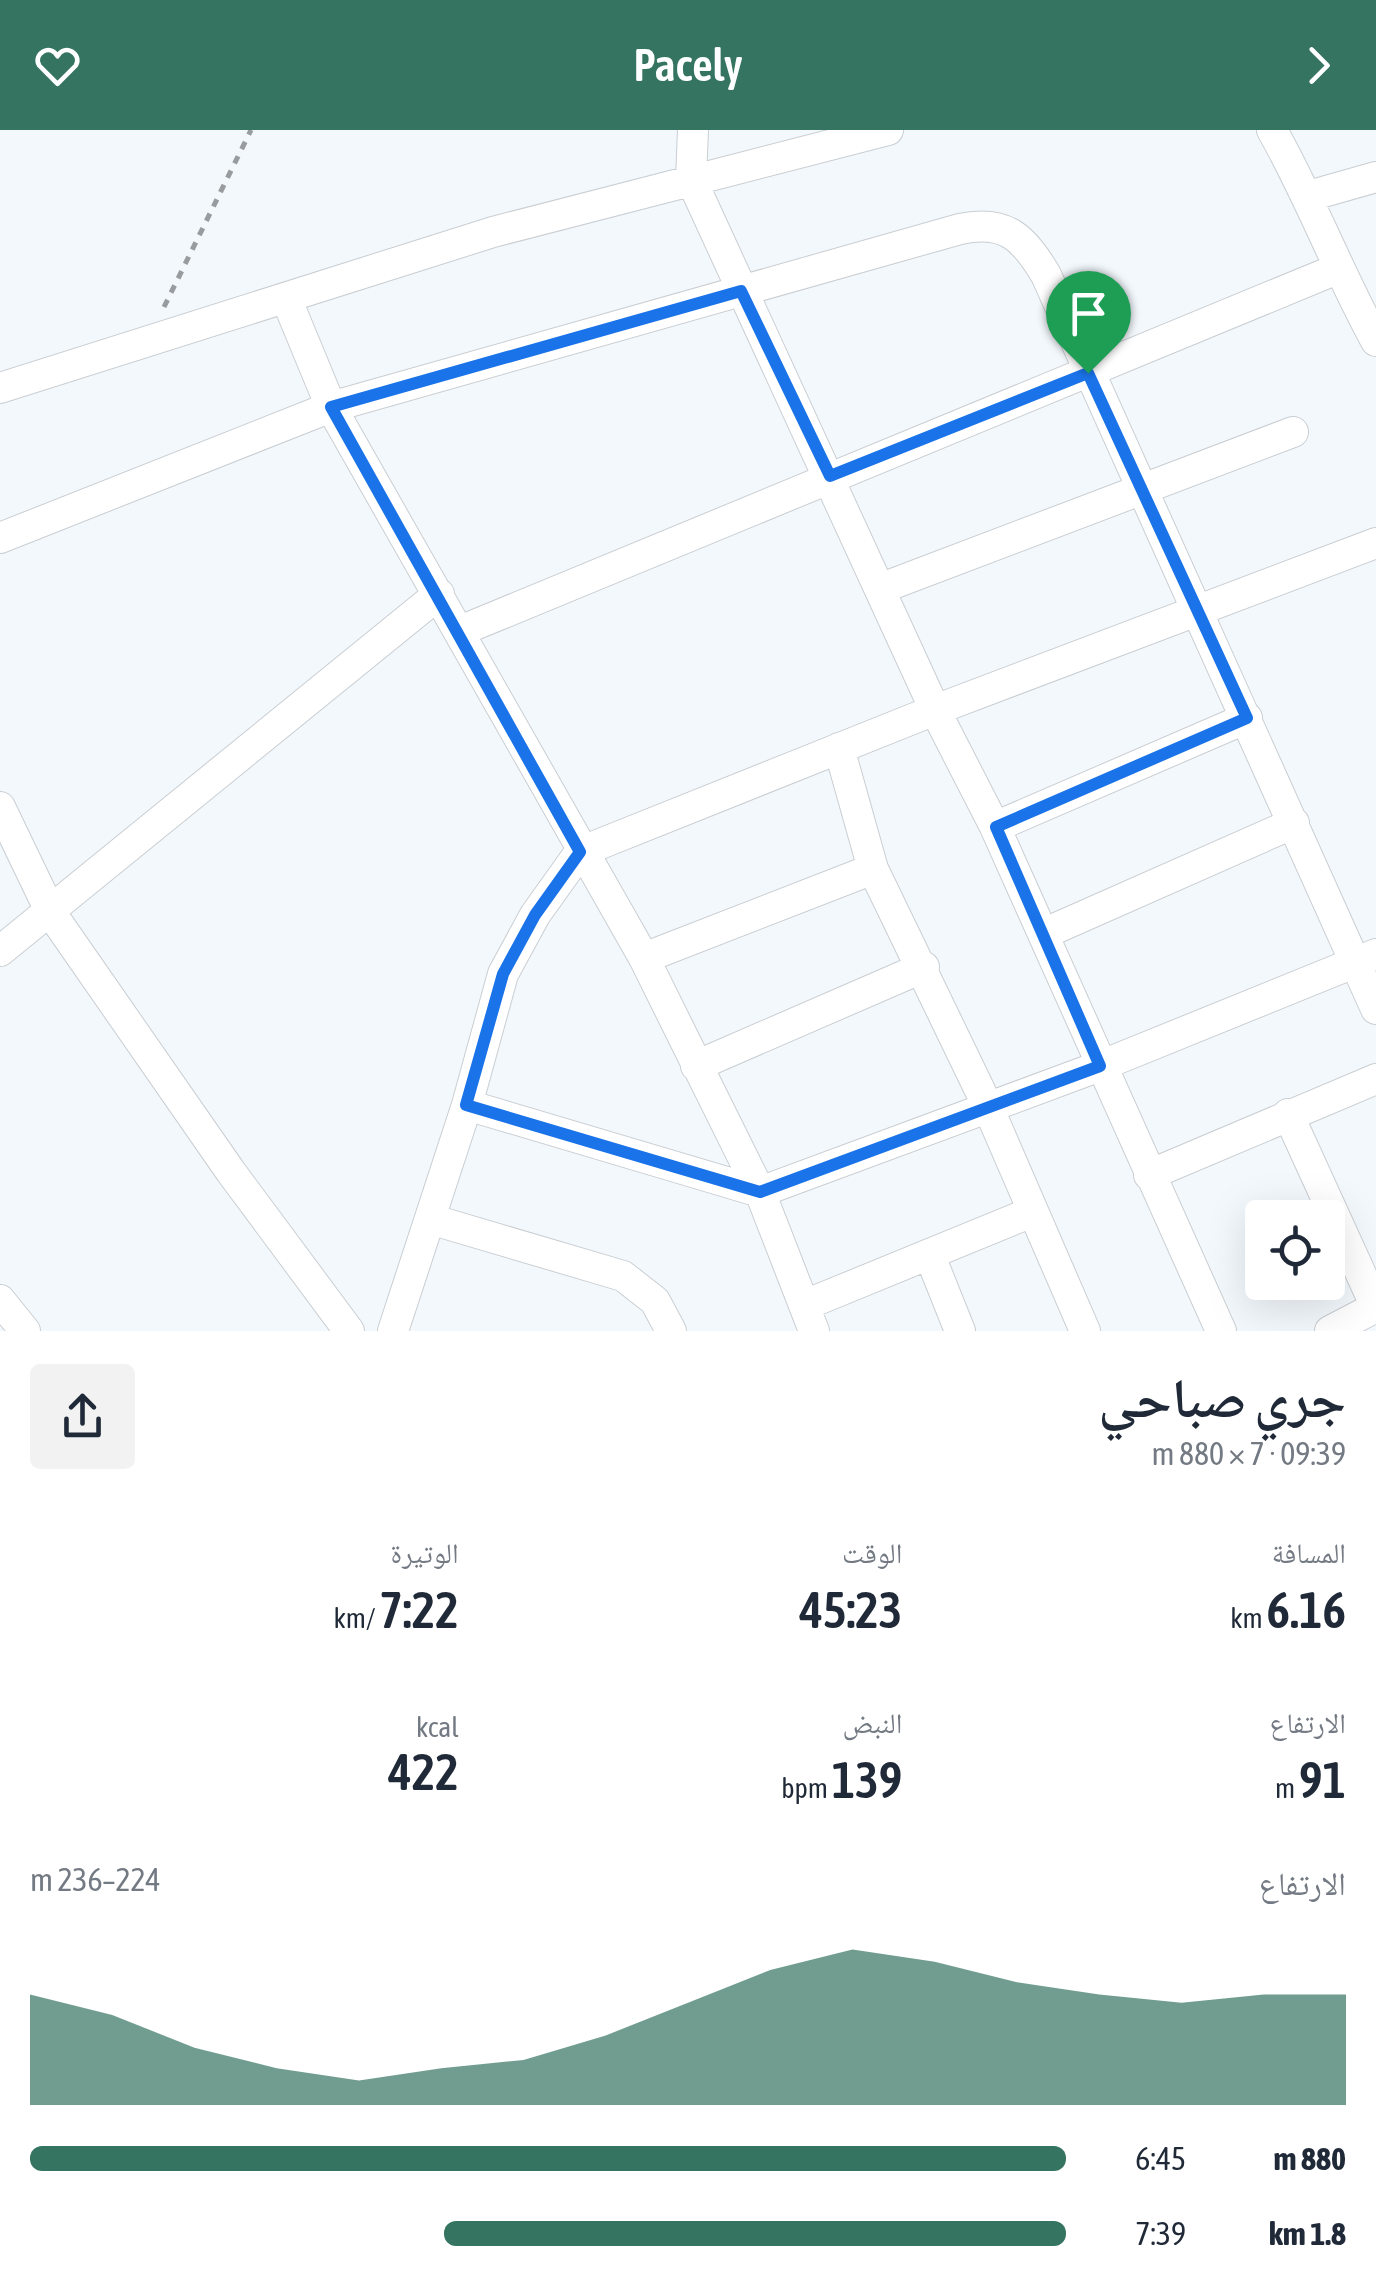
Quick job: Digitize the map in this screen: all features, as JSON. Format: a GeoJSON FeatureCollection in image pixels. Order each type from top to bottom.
{"type":"FeatureCollection","features":[{"type":"Feature","properties":{"kind":"street"},"geometry":{"type":"LineString","coordinates":[[693,130],[691,179],[935,710],[996,827],[1221,1331]]}},
{"type":"Feature","properties":{"kind":"street"},"geometry":{"type":"LineString","coordinates":[[0,388],[493,232],[888,130]]}},
{"type":"Feature","properties":{"kind":"street"},"geometry":{"type":"LineString","coordinates":[[1272,130],[1310,196],[1337,269],[1376,341]]}},
{"type":"Feature","properties":{"kind":"street"},"geometry":{"type":"LineString","coordinates":[[1310,196],[1376,177]]}},
{"type":"Feature","properties":{"kind":"street"},"geometry":{"type":"LineString","coordinates":[[0,538],[331,407],[960,229],[1002,227],[1025,242],[1046,275],[1294,823],[1365,958],[1376,1009]]}},
{"type":"Feature","properties":{"kind":"street"},"geometry":{"type":"LineString","coordinates":[[460,631],[1337,269]]}},
{"type":"Feature","properties":{"kind":"street"},"geometry":{"type":"LineString","coordinates":[[286,298],[331,407],[460,631],[580,852],[644,958],[760,1192],[810,1318],[930,1256],[1032,1212]]}},
{"type":"Feature","properties":{"kind":"street"},"geometry":{"type":"LineString","coordinates":[[882,588],[1293,432]]}},
{"type":"Feature","properties":{"kind":"street"},"geometry":{"type":"LineString","coordinates":[[403,1328],[430,1219],[503,974],[535,915],[580,852],[935,710],[1376,543]]}},
{"type":"Feature","properties":{"kind":"street"},"geometry":{"type":"LineString","coordinates":[[0,951],[439,594]]}},
{"type":"Feature","properties":{"kind":"street"},"geometry":{"type":"LineString","coordinates":[[996,827],[1247,718]]}},
{"type":"Feature","properties":{"kind":"street"},"geometry":{"type":"LineString","coordinates":[[839,748],[873,869],[988,1107],[1085,1331]]}},
{"type":"Feature","properties":{"kind":"street"},"geometry":{"type":"LineString","coordinates":[[0,807],[51,913],[231,1172],[349,1331]]}},
{"type":"Feature","properties":{"kind":"street"},"geometry":{"type":"LineString","coordinates":[[1044,934],[1294,823]]}},
{"type":"Feature","properties":{"kind":"street"},"geometry":{"type":"LineString","coordinates":[[644,958],[873,869]]}},
{"type":"Feature","properties":{"kind":"street"},"geometry":{"type":"LineString","coordinates":[[466,1105],[760,1192],[1100,1066],[1365,958]]}},
{"type":"Feature","properties":{"kind":"street"},"geometry":{"type":"LineString","coordinates":[[696,1066],[924,968]]}},
{"type":"Feature","properties":{"kind":"street"},"geometry":{"type":"LineString","coordinates":[[1149,1175],[1376,1079]]}},
{"type":"Feature","properties":{"kind":"street"},"geometry":{"type":"LineString","coordinates":[[1288,1114],[1357,1319]]}},
{"type":"Feature","properties":{"kind":"street"},"geometry":{"type":"LineString","coordinates":[[430,1219],[623,1276],[656,1302],[671,1331]]}},
{"type":"Feature","properties":{"kind":"street"},"geometry":{"type":"LineString","coordinates":[[930,1256],[960,1331]]}},
{"type":"Feature","properties":{"kind":"street"},"geometry":{"type":"LineString","coordinates":[[0,1300],[25,1331]]}},
{"type":"Feature","properties":{"kind":"path"},"geometry":{"type":"LineString","coordinates":[[147,340],[251,130]]}},
{"type":"Feature","properties":{"kind":"route"},"geometry":{"type":"LineString","coordinates":[[741,291],[830,476],[1088,373],[1247,718],[996,827],[1100,1066],[760,1192],[466,1105],[503,974],[535,915],[580,852],[460,631],[331,407],[741,291]]}}]}
